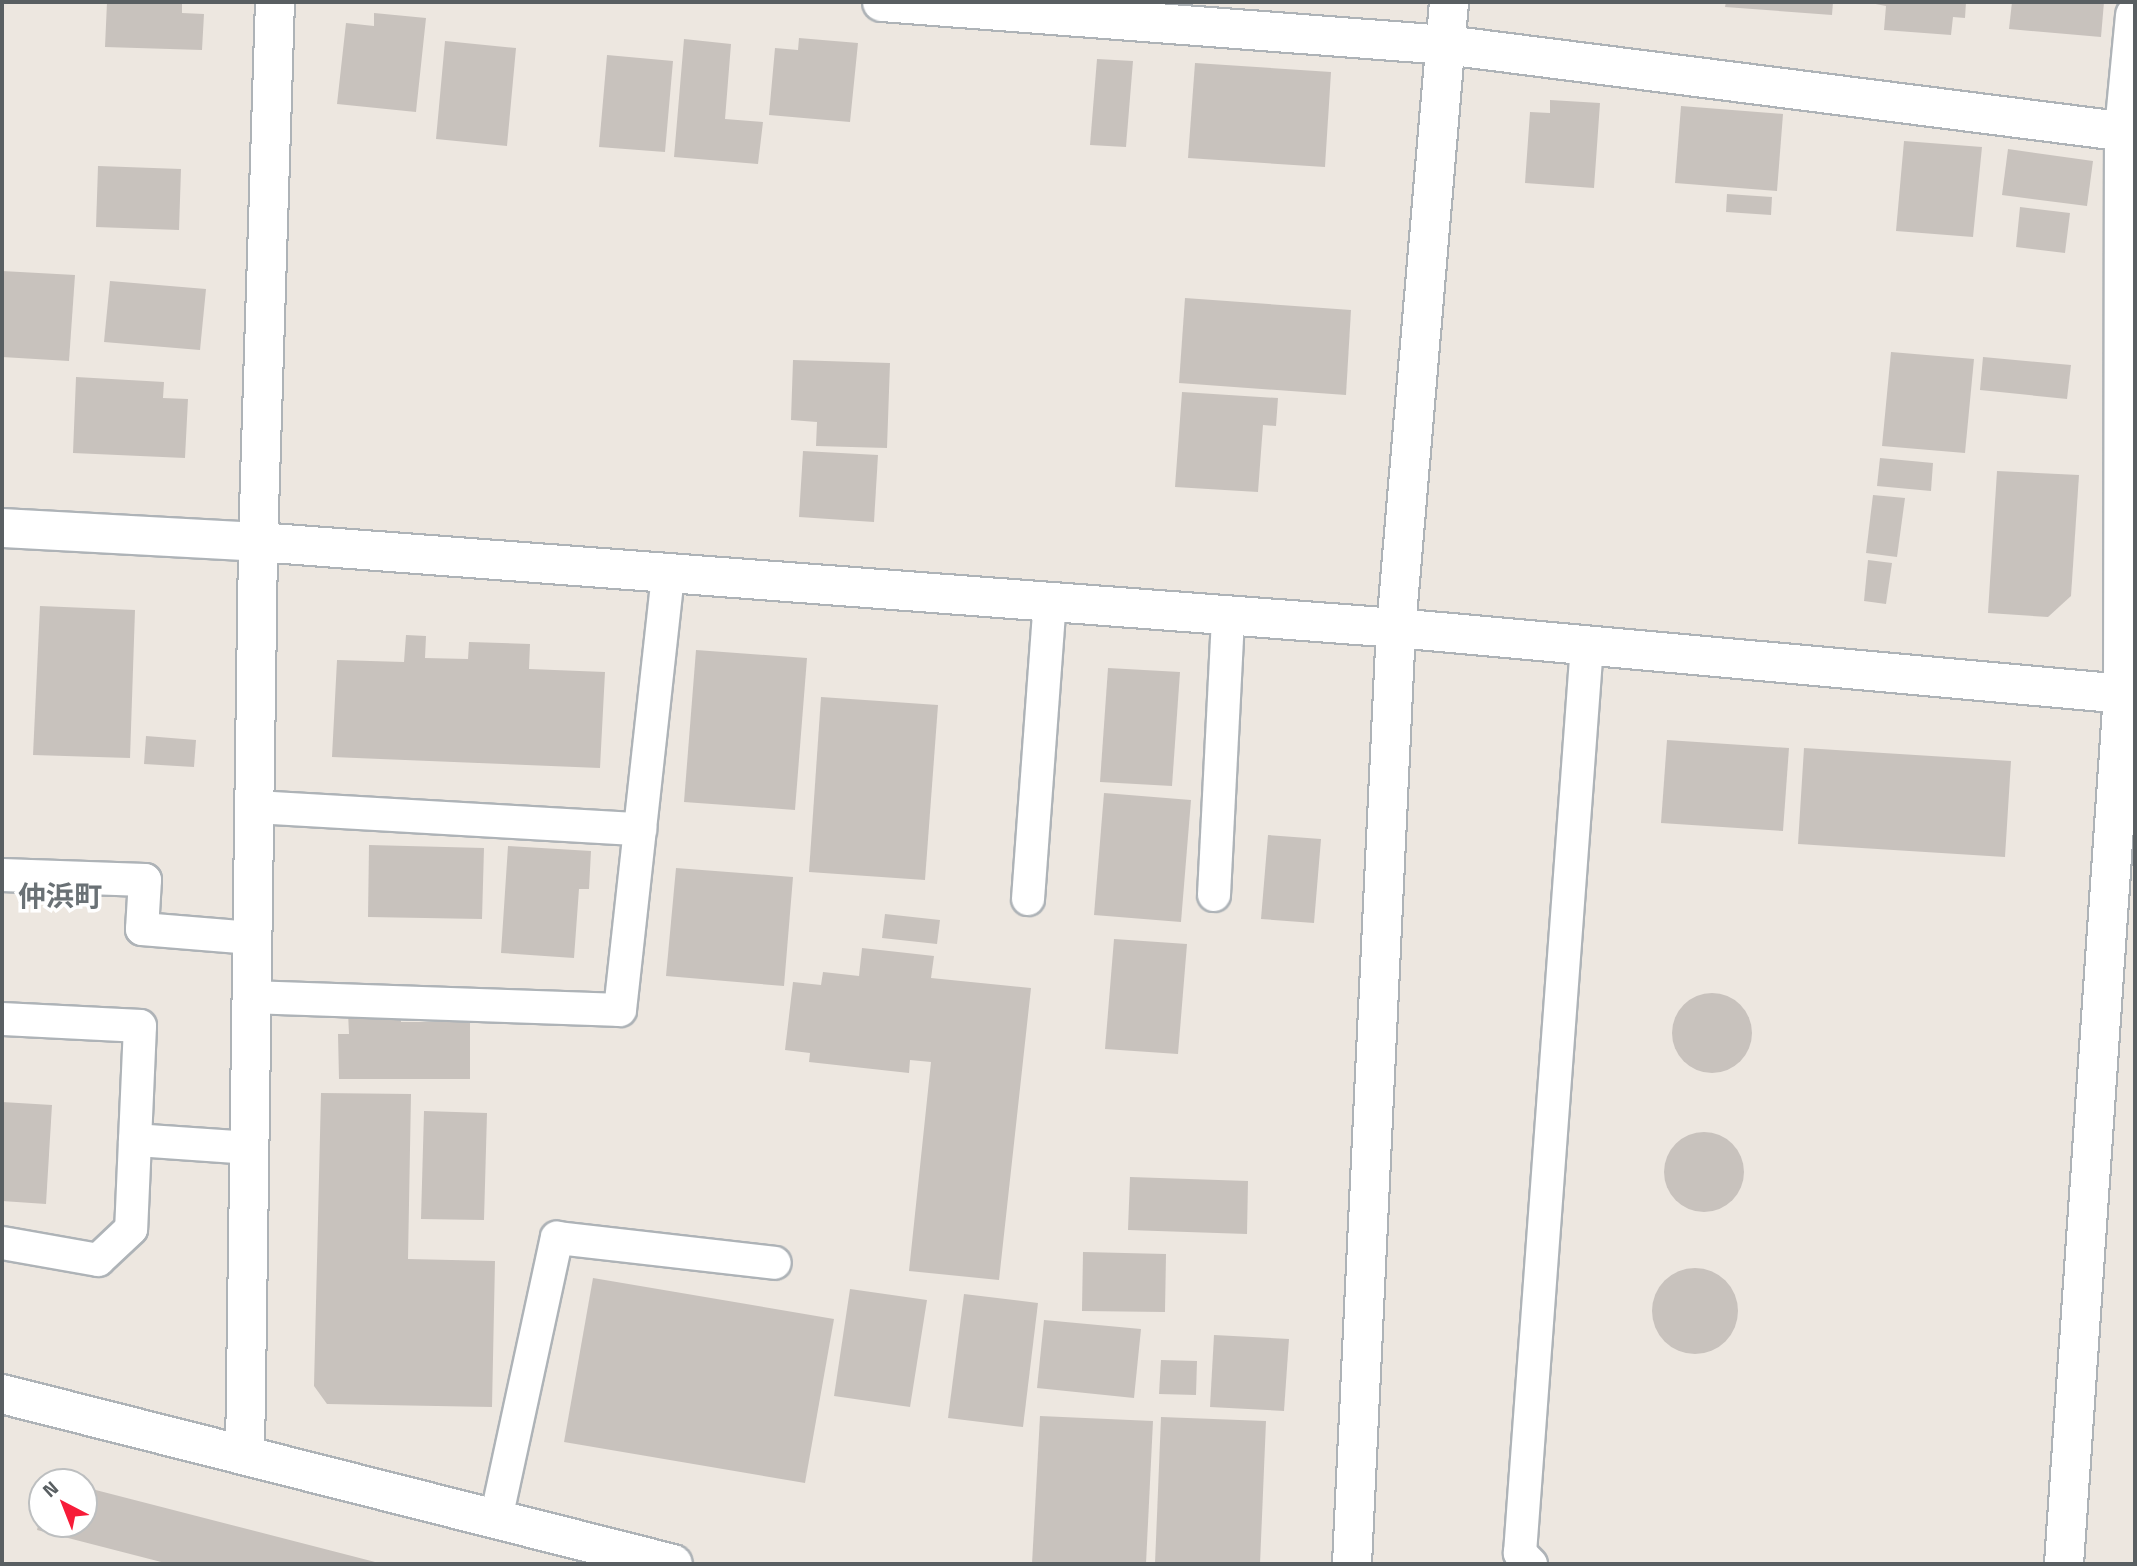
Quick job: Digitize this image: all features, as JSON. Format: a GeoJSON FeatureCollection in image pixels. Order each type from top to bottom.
{"type":"FeatureCollection","features":[{"type":"Feature","properties":{"kind":"street"},"geometry":{"type":"LineString","coordinates":[[244,1455],[258,542],[275,2]]}},
{"type":"Feature","properties":{"kind":"street"},"geometry":{"type":"LineString","coordinates":[[882,2],[1446,45],[2130,132]]}},
{"type":"Feature","properties":{"kind":"street"},"geometry":{"type":"LineString","coordinates":[[1352,1564],[1396,628],[1449,2]]}},
{"type":"Feature","properties":{"kind":"street"},"geometry":{"type":"LineString","coordinates":[[2064,1564],[2129,694],[2130,132],[2135,16]]}},
{"type":"Feature","properties":{"kind":"street"},"geometry":{"type":"LineString","coordinates":[[2,528],[258,542],[1396,628],[2129,694]]}},
{"type":"Feature","properties":{"kind":"street"},"geometry":{"type":"LineString","coordinates":[[2,1394],[673,1564]]}},
{"type":"Feature","properties":{"kind":"lane"},"geometry":{"type":"LineString","coordinates":[[251,997],[620,1010],[668,573]]}},
{"type":"Feature","properties":{"kind":"lane"},"geometry":{"type":"LineString","coordinates":[[1028,899],[1050,602]]}},
{"type":"Feature","properties":{"kind":"lane"},"geometry":{"type":"LineString","coordinates":[[1214,895],[1228,615]]}},
{"type":"Feature","properties":{"kind":"lane"},"geometry":{"type":"LineString","coordinates":[[1531,1564],[1520,1553],[1587,645]]}},
{"type":"Feature","properties":{"kind":"lane"},"geometry":{"type":"LineString","coordinates":[[254,807],[640,829]]}},
{"type":"Feature","properties":{"kind":"lane"},"geometry":{"type":"LineString","coordinates":[[2,875],[145,880],[142,929],[252,938]]}},
{"type":"Feature","properties":{"kind":"lane"},"geometry":{"type":"LineString","coordinates":[[2,1019],[140,1026],[131,1229],[97,1261],[2,1243]]}},
{"type":"Feature","properties":{"kind":"lane"},"geometry":{"type":"LineString","coordinates":[[135,1140],[249,1148]]}},
{"type":"Feature","properties":{"kind":"lane"},"geometry":{"type":"LineString","coordinates":[[496,1519],[557,1238],[775,1263]]}},
{"type":"Feature","properties":{"kind":"building"},"geometry":{"type":"Polygon","coordinates":[[[107,2],[182,2],[182,13],[204,14],[202,50],[105,47],[107,2]]]}},
{"type":"Feature","properties":{"kind":"building"},"geometry":{"type":"Polygon","coordinates":[[[1726,2],[1833,2],[1832,15],[1725,7],[1726,2]]]}},
{"type":"Feature","properties":{"kind":"building"},"geometry":{"type":"Polygon","coordinates":[[[1865,2],[1966,2],[1965,18],[1953,17],[1951,35],[1884,30],[1886,6],[1865,2]]]}},
{"type":"Feature","properties":{"kind":"building"},"geometry":{"type":"Polygon","coordinates":[[[2012,2],[2104,2],[2101,37],[2009,29],[2012,2]]]}},
{"type":"Feature","properties":{"kind":"building"},"geometry":{"type":"Polygon","coordinates":[[[374,13],[426,18],[416,112],[337,104],[346,23],[374,26],[374,13]]]}},
{"type":"Feature","properties":{"kind":"building"},"geometry":{"type":"Polygon","coordinates":[[[799,38],[858,43],[850,122],[769,115],[775,48],[798,50],[799,38]]]}},
{"type":"Feature","properties":{"kind":"building"},"geometry":{"type":"Polygon","coordinates":[[[684,39],[731,44],[725,119],[763,122],[758,164],[674,157],[684,39]]]}},
{"type":"Feature","properties":{"kind":"building"},"geometry":{"type":"Polygon","coordinates":[[[445,41],[516,48],[507,146],[436,139],[445,41]]]}},
{"type":"Feature","properties":{"kind":"building"},"geometry":{"type":"Polygon","coordinates":[[[607,55],[673,61],[665,152],[599,147],[607,55]]]}},
{"type":"Feature","properties":{"kind":"building"},"geometry":{"type":"Polygon","coordinates":[[[1097,59],[1133,61],[1126,147],[1090,145],[1097,59]]]}},
{"type":"Feature","properties":{"kind":"building"},"geometry":{"type":"Polygon","coordinates":[[[1195,63],[1331,72],[1325,167],[1188,158],[1195,63]]]}},
{"type":"Feature","properties":{"kind":"building"},"geometry":{"type":"Polygon","coordinates":[[[1550,100],[1600,103],[1594,188],[1525,183],[1530,112],[1550,113],[1550,100]]]}},
{"type":"Feature","properties":{"kind":"building"},"geometry":{"type":"Polygon","coordinates":[[[1681,106],[1783,114],[1777,191],[1675,183],[1681,106]]]}},
{"type":"Feature","properties":{"kind":"building"},"geometry":{"type":"Polygon","coordinates":[[[1904,141],[1982,147],[1973,237],[1896,231],[1904,141]]]}},
{"type":"Feature","properties":{"kind":"building"},"geometry":{"type":"Polygon","coordinates":[[[2008,149],[2093,161],[2087,206],[2002,195],[2008,149]]]}},
{"type":"Feature","properties":{"kind":"building"},"geometry":{"type":"Polygon","coordinates":[[[98,166],[181,169],[179,230],[96,227],[98,166]]]}},
{"type":"Feature","properties":{"kind":"building"},"geometry":{"type":"Polygon","coordinates":[[[1727,194],[1772,197],[1771,215],[1726,212],[1727,194]]]}},
{"type":"Feature","properties":{"kind":"building"},"geometry":{"type":"Polygon","coordinates":[[[2020,207],[2070,213],[2065,253],[2016,247],[2020,207]]]}},
{"type":"Feature","properties":{"kind":"building"},"geometry":{"type":"Polygon","coordinates":[[[2,271],[75,275],[69,361],[2,357],[2,271]]]}},
{"type":"Feature","properties":{"kind":"building"},"geometry":{"type":"Polygon","coordinates":[[[110,281],[206,289],[200,350],[104,342],[110,281]]]}},
{"type":"Feature","properties":{"kind":"building"},"geometry":{"type":"Polygon","coordinates":[[[1185,298],[1351,310],[1346,395],[1179,383],[1185,298]]]}},
{"type":"Feature","properties":{"kind":"building"},"geometry":{"type":"Polygon","coordinates":[[[1891,352],[1974,359],[1965,453],[1882,446],[1891,352]]]}},
{"type":"Feature","properties":{"kind":"building"},"geometry":{"type":"Polygon","coordinates":[[[1983,357],[2071,365],[2067,399],[1980,390],[1983,357]]]}},
{"type":"Feature","properties":{"kind":"building"},"geometry":{"type":"Polygon","coordinates":[[[793,360],[890,363],[887,448],[816,446],[817,422],[791,420],[793,360]]]}},
{"type":"Feature","properties":{"kind":"building"},"geometry":{"type":"Polygon","coordinates":[[[76,377],[164,382],[163,398],[188,399],[185,458],[73,453],[76,377]]]}},
{"type":"Feature","properties":{"kind":"building"},"geometry":{"type":"Polygon","coordinates":[[[1182,392],[1278,398],[1276,426],[1263,425],[1258,492],[1175,487],[1182,392]]]}},
{"type":"Feature","properties":{"kind":"building"},"geometry":{"type":"Polygon","coordinates":[[[803,451],[878,455],[874,522],[799,517],[803,451]]]}},
{"type":"Feature","properties":{"kind":"building"},"geometry":{"type":"Polygon","coordinates":[[[1880,458],[1933,463],[1931,491],[1877,486],[1880,458]]]}},
{"type":"Feature","properties":{"kind":"building"},"geometry":{"type":"Polygon","coordinates":[[[1997,471],[2079,475],[2071,596],[2048,617],[1988,613],[1997,471]]]}},
{"type":"Feature","properties":{"kind":"building"},"geometry":{"type":"Polygon","coordinates":[[[1873,495],[1905,498],[1897,557],[1866,553],[1873,495]]]}},
{"type":"Feature","properties":{"kind":"building"},"geometry":{"type":"Polygon","coordinates":[[[1868,560],[1892,563],[1886,604],[1864,601],[1868,560]]]}},
{"type":"Feature","properties":{"kind":"building"},"geometry":{"type":"Polygon","coordinates":[[[40,606],[135,610],[130,758],[33,755],[40,606]]]}},
{"type":"Feature","properties":{"kind":"building"},"geometry":{"type":"Polygon","coordinates":[[[406,635],[426,636],[425,658],[468,659],[469,642],[530,644],[529,669],[605,672],[600,768],[332,757],[337,660],[404,662],[406,635]]]}},
{"type":"Feature","properties":{"kind":"building"},"geometry":{"type":"Polygon","coordinates":[[[696,650],[807,658],[795,810],[684,802],[696,650]]]}},
{"type":"Feature","properties":{"kind":"building"},"geometry":{"type":"Polygon","coordinates":[[[1108,668],[1180,672],[1172,786],[1100,782],[1108,668]]]}},
{"type":"Feature","properties":{"kind":"building"},"geometry":{"type":"Polygon","coordinates":[[[821,697],[938,705],[925,880],[809,872],[821,697]]]}},
{"type":"Feature","properties":{"kind":"building"},"geometry":{"type":"Polygon","coordinates":[[[146,736],[196,740],[194,767],[144,764],[146,736]]]}},
{"type":"Feature","properties":{"kind":"building"},"geometry":{"type":"Polygon","coordinates":[[[1667,740],[1789,748],[1783,831],[1661,823],[1667,740]]]}},
{"type":"Feature","properties":{"kind":"building"},"geometry":{"type":"Polygon","coordinates":[[[1804,748],[2011,761],[2005,857],[1798,844],[1804,748]]]}},
{"type":"Feature","properties":{"kind":"building"},"geometry":{"type":"Polygon","coordinates":[[[1104,793],[1191,800],[1181,922],[1094,915],[1104,793]]]}},
{"type":"Feature","properties":{"kind":"building"},"geometry":{"type":"Polygon","coordinates":[[[1268,835],[1321,839],[1314,923],[1261,919],[1268,835]]]}},
{"type":"Feature","properties":{"kind":"building"},"geometry":{"type":"Polygon","coordinates":[[[369,845],[484,848],[482,919],[368,917],[369,845]]]}},
{"type":"Feature","properties":{"kind":"building"},"geometry":{"type":"Polygon","coordinates":[[[508,846],[591,851],[589,889],[579,889],[574,958],[501,953],[508,846]]]}},
{"type":"Feature","properties":{"kind":"building"},"geometry":{"type":"Polygon","coordinates":[[[676,868],[793,877],[784,986],[666,976],[676,868]]]}},
{"type":"Feature","properties":{"kind":"building"},"geometry":{"type":"Polygon","coordinates":[[[885,914],[940,920],[937,944],[882,938],[885,914]]]}},
{"type":"Feature","properties":{"kind":"building"},"geometry":{"type":"Polygon","coordinates":[[[1114,939],[1187,944],[1178,1054],[1105,1049],[1114,939]]]}},
{"type":"Feature","properties":{"kind":"building"},"geometry":{"type":"Polygon","coordinates":[[[862,948],[934,956],[931,978],[1031,988],[999,1280],[909,1271],[931,1062],[910,1060],[909,1073],[809,1062],[810,1053],[785,1050],[793,982],[821,985],[823,972],[859,976],[862,948]]]}},
{"type":"Feature","properties":{"kind":"building"},"geometry":{"type":"Polygon","coordinates":[[[1712,993],[1727,996],[1740,1005],[1749,1018],[1752,1033],[1749,1048],[1740,1061],[1727,1070],[1712,1073],[1697,1070],[1684,1061],[1675,1048],[1672,1033],[1675,1018],[1684,1005],[1697,996],[1712,993]]]}},
{"type":"Feature","properties":{"kind":"building"},"geometry":{"type":"Polygon","coordinates":[[[348,1013],[401,1013],[401,1022],[470,1022],[470,1079],[339,1079],[338,1034],[349,1034],[348,1013]]]}},
{"type":"Feature","properties":{"kind":"building"},"geometry":{"type":"Polygon","coordinates":[[[321,1093],[411,1094],[408,1259],[495,1261],[492,1407],[327,1404],[314,1386],[321,1093]]]}},
{"type":"Feature","properties":{"kind":"building"},"geometry":{"type":"Polygon","coordinates":[[[2,1102],[52,1105],[46,1204],[2,1201],[2,1102]]]}},
{"type":"Feature","properties":{"kind":"building"},"geometry":{"type":"Polygon","coordinates":[[[424,1111],[487,1113],[484,1220],[421,1219],[424,1111]]]}},
{"type":"Feature","properties":{"kind":"building"},"geometry":{"type":"Polygon","coordinates":[[[1696,1132],[1712,1132],[1733,1143],[1744,1164],[1744,1180],[1733,1201],[1712,1212],[1696,1212],[1682,1206],[1670,1194],[1664,1180],[1664,1164],[1670,1150],[1682,1138],[1696,1132]]]}},
{"type":"Feature","properties":{"kind":"building"},"geometry":{"type":"Polygon","coordinates":[[[1130,1177],[1248,1181],[1247,1234],[1128,1230],[1130,1177]]]}},
{"type":"Feature","properties":{"kind":"building"},"geometry":{"type":"Polygon","coordinates":[[[1083,1252],[1166,1254],[1165,1312],[1082,1311],[1083,1252]]]}},
{"type":"Feature","properties":{"kind":"building"},"geometry":{"type":"Polygon","coordinates":[[[1695,1268],[1719,1275],[1731,1287],[1738,1311],[1731,1335],[1719,1347],[1695,1354],[1671,1347],[1659,1335],[1652,1311],[1659,1287],[1671,1275],[1695,1268]]]}},
{"type":"Feature","properties":{"kind":"building"},"geometry":{"type":"Polygon","coordinates":[[[593,1278],[834,1319],[805,1483],[564,1442],[593,1278]]]}},
{"type":"Feature","properties":{"kind":"building"},"geometry":{"type":"Polygon","coordinates":[[[850,1289],[927,1300],[910,1407],[834,1396],[850,1289]]]}},
{"type":"Feature","properties":{"kind":"building"},"geometry":{"type":"Polygon","coordinates":[[[964,1294],[1038,1303],[1023,1427],[948,1418],[964,1294]]]}},
{"type":"Feature","properties":{"kind":"building"},"geometry":{"type":"Polygon","coordinates":[[[1044,1320],[1141,1329],[1134,1398],[1037,1388],[1044,1320]]]}},
{"type":"Feature","properties":{"kind":"building"},"geometry":{"type":"Polygon","coordinates":[[[1214,1335],[1289,1339],[1284,1411],[1210,1407],[1214,1335]]]}},
{"type":"Feature","properties":{"kind":"building"},"geometry":{"type":"Polygon","coordinates":[[[1161,1360],[1197,1361],[1196,1395],[1159,1394],[1161,1360]]]}},
{"type":"Feature","properties":{"kind":"building"},"geometry":{"type":"Polygon","coordinates":[[[1040,1416],[1153,1421],[1146,1564],[1032,1564],[1040,1416]]]}},
{"type":"Feature","properties":{"kind":"building"},"geometry":{"type":"Polygon","coordinates":[[[1161,1417],[1266,1421],[1260,1564],[1155,1564],[1161,1417]]]}},
{"type":"Feature","properties":{"kind":"building"},"geometry":{"type":"Polygon","coordinates":[[[98,1491],[379,1563],[379,1564],[169,1564],[68,1538],[98,1538],[98,1491]]]}},
{"type":"Feature","properties":{"kind":"district","name":"仲浜町"},"geometry":{"type":"Point","coordinates":[60,896]}}]}
